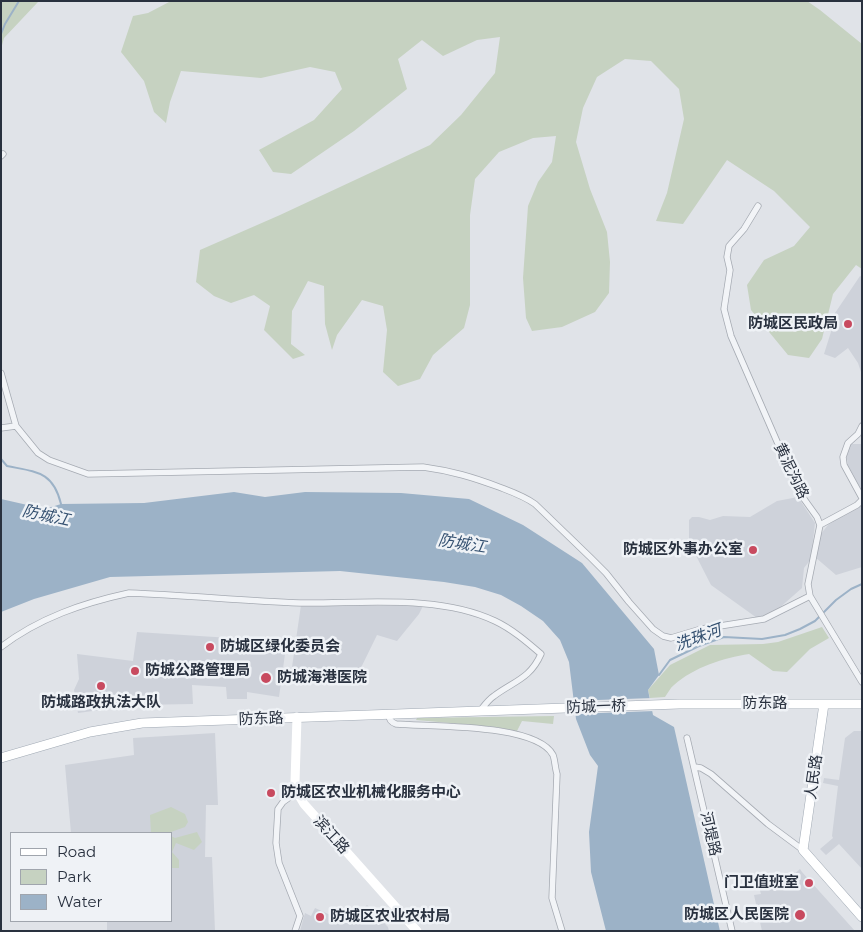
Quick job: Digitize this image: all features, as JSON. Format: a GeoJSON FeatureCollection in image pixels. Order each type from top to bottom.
{"type":"FeatureCollection","features":[{"type":"Feature","properties":{"kind":"main road","name":"防东路"},"geometry":{"type":"LineString","coordinates":[[668,704],[862,704]]}},
{"type":"Feature","properties":{"kind":"main road","name":"防城一桥"},"geometry":{"type":"LineString","coordinates":[[524,710],[668,704]]}},
{"type":"Feature","properties":{"kind":"main road","name":"人民路"},"geometry":{"type":"LineString","coordinates":[[803,850],[824,704]]}},
{"type":"Feature","properties":{"kind":"main road","name":"防东路"},"geometry":{"type":"LineString","coordinates":[[1,758],[90,732],[142,723],[524,710]]}},
{"type":"Feature","properties":{"kind":"main road","name":"滨江路"},"geometry":{"type":"LineString","coordinates":[[297,717],[294,773],[297,792],[313,815],[418,931]]}},
{"type":"Feature","properties":{"kind":"main road"},"geometry":{"type":"LineString","coordinates":[[803,850],[862,917]]}},
{"type":"Feature","properties":{"kind":"street","name":"黄泥沟路"},"geometry":{"type":"LineString","coordinates":[[758,206],[744,229],[729,246],[727,257],[730,270],[724,309],[731,336],[799,492],[817,517],[820,525]]}},
{"type":"Feature","properties":{"kind":"street"},"geometry":{"type":"LineString","coordinates":[[1,373],[16,426],[38,453],[49,460],[88,474],[423,467],[466,474],[525,496],[606,573],[653,629],[663,636],[671,638],[701,629],[764,619],[810,596]]}},
{"type":"Feature","properties":{"kind":"street"},"geometry":{"type":"LineString","coordinates":[[1,428],[16,426]]}},
{"type":"Feature","properties":{"kind":"street"},"geometry":{"type":"LineString","coordinates":[[862,426],[858,434],[848,443],[843,457],[844,465],[862,499],[857,505],[820,525],[808,584],[810,596],[862,682]]}},
{"type":"Feature","properties":{"kind":"street"},"geometry":{"type":"LineString","coordinates":[[1,647],[38,622],[103,598],[129,593],[298,603],[438,605],[454,607],[494,620],[520,636],[541,654],[532,670],[492,697],[480,711]]}},
{"type":"Feature","properties":{"kind":"street"},"geometry":{"type":"LineString","coordinates":[[389,714],[389,718],[396,724],[496,730],[518,735],[546,747],[553,755],[556,774],[552,898],[562,931]]}},
{"type":"Feature","properties":{"kind":"street","name":"河堤路"},"geometry":{"type":"LineString","coordinates":[[687,738],[732,931]]}},
{"type":"Feature","properties":{"kind":"street"},"geometry":{"type":"LineString","coordinates":[[695,767],[711,774],[768,824],[803,850]]}},
{"type":"Feature","properties":{"kind":"street"},"geometry":{"type":"LineString","coordinates":[[295,931],[300,916],[279,863],[276,843],[278,809],[283,802],[297,792]]}},
{"type":"Feature","properties":{"kind":"shaded area","name":"防城区民政局"},"geometry":{"type":"Polygon","coordinates":[[[860,276],[862,277],[862,375],[858,363],[848,348],[835,358],[824,354],[835,319],[833,316],[860,276]]]}},
{"type":"Feature","properties":{"kind":"shaded area"},"geometry":{"type":"Polygon","coordinates":[[[850,444],[862,444],[861,490],[848,465],[846,453],[850,444]]]}},
{"type":"Feature","properties":{"kind":"shaded area","name":"防城区外事办公室"},"geometry":{"type":"Polygon","coordinates":[[[798,497],[815,523],[811,559],[804,568],[802,588],[777,610],[757,618],[711,585],[689,542],[689,520],[692,517],[710,520],[723,516],[750,517],[777,501],[798,497]]]}},
{"type":"Feature","properties":{"kind":"shaded area"},"geometry":{"type":"Polygon","coordinates":[[[862,502],[862,567],[836,575],[815,557],[820,535],[828,525],[862,502]]]}},
{"type":"Feature","properties":{"kind":"shaded area"},"geometry":{"type":"Polygon","coordinates":[[[301,605],[423,606],[419,614],[397,641],[377,635],[354,682],[327,676],[325,679],[291,674],[301,605]]]}},
{"type":"Feature","properties":{"kind":"shaded area"},"geometry":{"type":"Polygon","coordinates":[[[137,632],[246,639],[286,647],[279,697],[247,692],[247,699],[227,699],[226,687],[192,685],[193,704],[136,705],[78,713],[74,690],[79,679],[77,654],[133,661],[137,632]]]}},
{"type":"Feature","properties":{"kind":"shaded area"},"geometry":{"type":"Polygon","coordinates":[[[854,731],[862,731],[862,869],[839,844],[826,855],[820,849],[833,838],[838,786],[823,783],[824,778],[839,780],[845,738],[854,731]]]}},
{"type":"Feature","properties":{"kind":"shaded area"},"geometry":{"type":"Polygon","coordinates":[[[215,733],[218,805],[206,805],[205,857],[212,857],[215,931],[107,931],[107,922],[172,922],[172,832],[71,832],[65,765],[134,755],[133,738],[215,733]]]}},
{"type":"Feature","properties":{"kind":"shaded area","name":"防城区人民医院"},"geometry":{"type":"Polygon","coordinates":[[[800,869],[855,931],[762,931],[754,895],[761,894],[759,887],[792,876],[800,869]]]}},
{"type":"Feature","properties":{"kind":"shaded area","name":"防城区农业农村局"},"geometry":{"type":"Polygon","coordinates":[[[367,905],[388,927],[389,931],[300,931],[305,913],[311,916],[315,908],[348,923],[367,905]]]}},
{"type":"Feature","properties":{"kind":"green space"},"geometry":{"type":"Polygon","coordinates":[[[1,1],[54,1],[38,2],[4,38],[1,49],[1,1]]]}},
{"type":"Feature","properties":{"kind":"green space"},"geometry":{"type":"Polygon","coordinates":[[[171,1],[807,1],[862,44],[862,116],[860,117],[862,118],[862,269],[856,265],[833,294],[822,339],[809,358],[788,355],[751,310],[747,285],[764,260],[794,246],[810,227],[774,191],[727,160],[683,224],[656,221],[667,193],[684,119],[679,89],[651,61],[625,59],[597,77],[583,108],[576,142],[590,189],[607,232],[610,262],[609,293],[595,312],[562,327],[532,331],[526,318],[523,278],[528,206],[538,182],[552,162],[556,136],[533,138],[499,152],[475,179],[470,215],[470,305],[464,328],[433,355],[420,379],[398,386],[383,372],[387,330],[383,306],[362,300],[337,335],[332,350],[325,324],[324,286],[308,281],[292,311],[291,344],[305,355],[293,359],[264,330],[270,306],[254,295],[231,303],[214,296],[196,282],[200,250],[430,145],[461,115],[495,73],[500,37],[477,40],[443,56],[422,40],[398,59],[407,89],[354,131],[291,174],[273,172],[259,150],[314,120],[342,89],[335,72],[310,67],[261,78],[181,71],[170,102],[166,123],[154,112],[144,81],[121,52],[133,16],[148,13],[171,1]]]}},
{"type":"Feature","properties":{"kind":"green space"},"geometry":{"type":"Polygon","coordinates":[[[822,627],[829,638],[810,649],[787,672],[773,671],[749,654],[700,668],[673,686],[665,697],[650,698],[648,690],[670,665],[710,645],[778,642],[822,627]]]}},
{"type":"Feature","properties":{"kind":"green space"},"geometry":{"type":"Polygon","coordinates":[[[554,716],[553,724],[522,721],[517,731],[495,727],[416,720],[417,718],[554,716]]]}},
{"type":"Feature","properties":{"kind":"green space"},"geometry":{"type":"Polygon","coordinates":[[[171,807],[185,814],[188,822],[185,827],[171,832],[151,832],[150,815],[171,807]]]}},
{"type":"Feature","properties":{"kind":"green space"},"geometry":{"type":"Polygon","coordinates":[[[197,832],[202,842],[194,850],[176,843],[172,852],[172,836],[175,838],[197,832]]]}},
{"type":"Feature","properties":{"kind":"green space"},"geometry":{"type":"Polygon","coordinates":[[[172,852],[179,860],[179,868],[172,868],[172,852]]]}},
{"type":"Feature","properties":{"kind":"water","name":"防城江"},"geometry":{"type":"Polygon","coordinates":[[[234,492],[265,497],[305,492],[401,493],[469,499],[523,525],[582,563],[654,649],[659,675],[648,690],[653,715],[674,727],[720,931],[606,931],[591,872],[589,832],[598,766],[590,755],[576,719],[569,662],[560,640],[543,621],[501,595],[475,587],[444,582],[340,571],[110,577],[34,599],[1,612],[1,499],[45,509],[61,504],[144,503],[234,492]]]}},
{"type":"Feature","properties":{"kind":"pier"},"geometry":{"type":"Polygon","coordinates":[[[652,698],[655,711],[573,714],[571,701],[652,698]]]}},
{"type":"Feature","properties":{"kind":"waterway"},"geometry":{"type":"LineString","coordinates":[[1,34],[19,1]]}},
{"type":"Feature","properties":{"kind":"waterway","name":"防城江"},"geometry":{"type":"LineString","coordinates":[[1,459],[7,466],[35,472],[48,479],[58,493],[61,504]]}},
{"type":"Feature","properties":{"kind":"waterway","name":"洗珠河"},"geometry":{"type":"LineString","coordinates":[[659,675],[670,660],[699,646],[724,637],[762,639],[785,635],[800,629],[815,621],[836,600],[851,589],[862,584]]}},
{"type":"Feature","properties":{"kind":"place","name":"防城区民政局"},"geometry":{"type":"Point","coordinates":[848,324]}},
{"type":"Feature","properties":{"kind":"place","name":"防城区外事办公室"},"geometry":{"type":"Point","coordinates":[753,550]}},
{"type":"Feature","properties":{"kind":"place","name":"防城区绿化委员会"},"geometry":{"type":"Point","coordinates":[210,647]}},
{"type":"Feature","properties":{"kind":"place","name":"防城公路管理局"},"geometry":{"type":"Point","coordinates":[135,671]}},
{"type":"Feature","properties":{"kind":"place","name":"防城海港医院"},"geometry":{"type":"Point","coordinates":[266,678]}},
{"type":"Feature","properties":{"kind":"place","name":"防城路政执法大队"},"geometry":{"type":"Point","coordinates":[101,686]}},
{"type":"Feature","properties":{"kind":"place","name":"防城区农业机械化服务中心"},"geometry":{"type":"Point","coordinates":[271,793]}},
{"type":"Feature","properties":{"kind":"place","name":"门卫值班室"},"geometry":{"type":"Point","coordinates":[809,883]}},
{"type":"Feature","properties":{"kind":"place","name":"防城区人民医院"},"geometry":{"type":"Point","coordinates":[800,915]}},
{"type":"Feature","properties":{"kind":"place","name":"防城区农业农村局"},"geometry":{"type":"Point","coordinates":[320,917]}}]}
